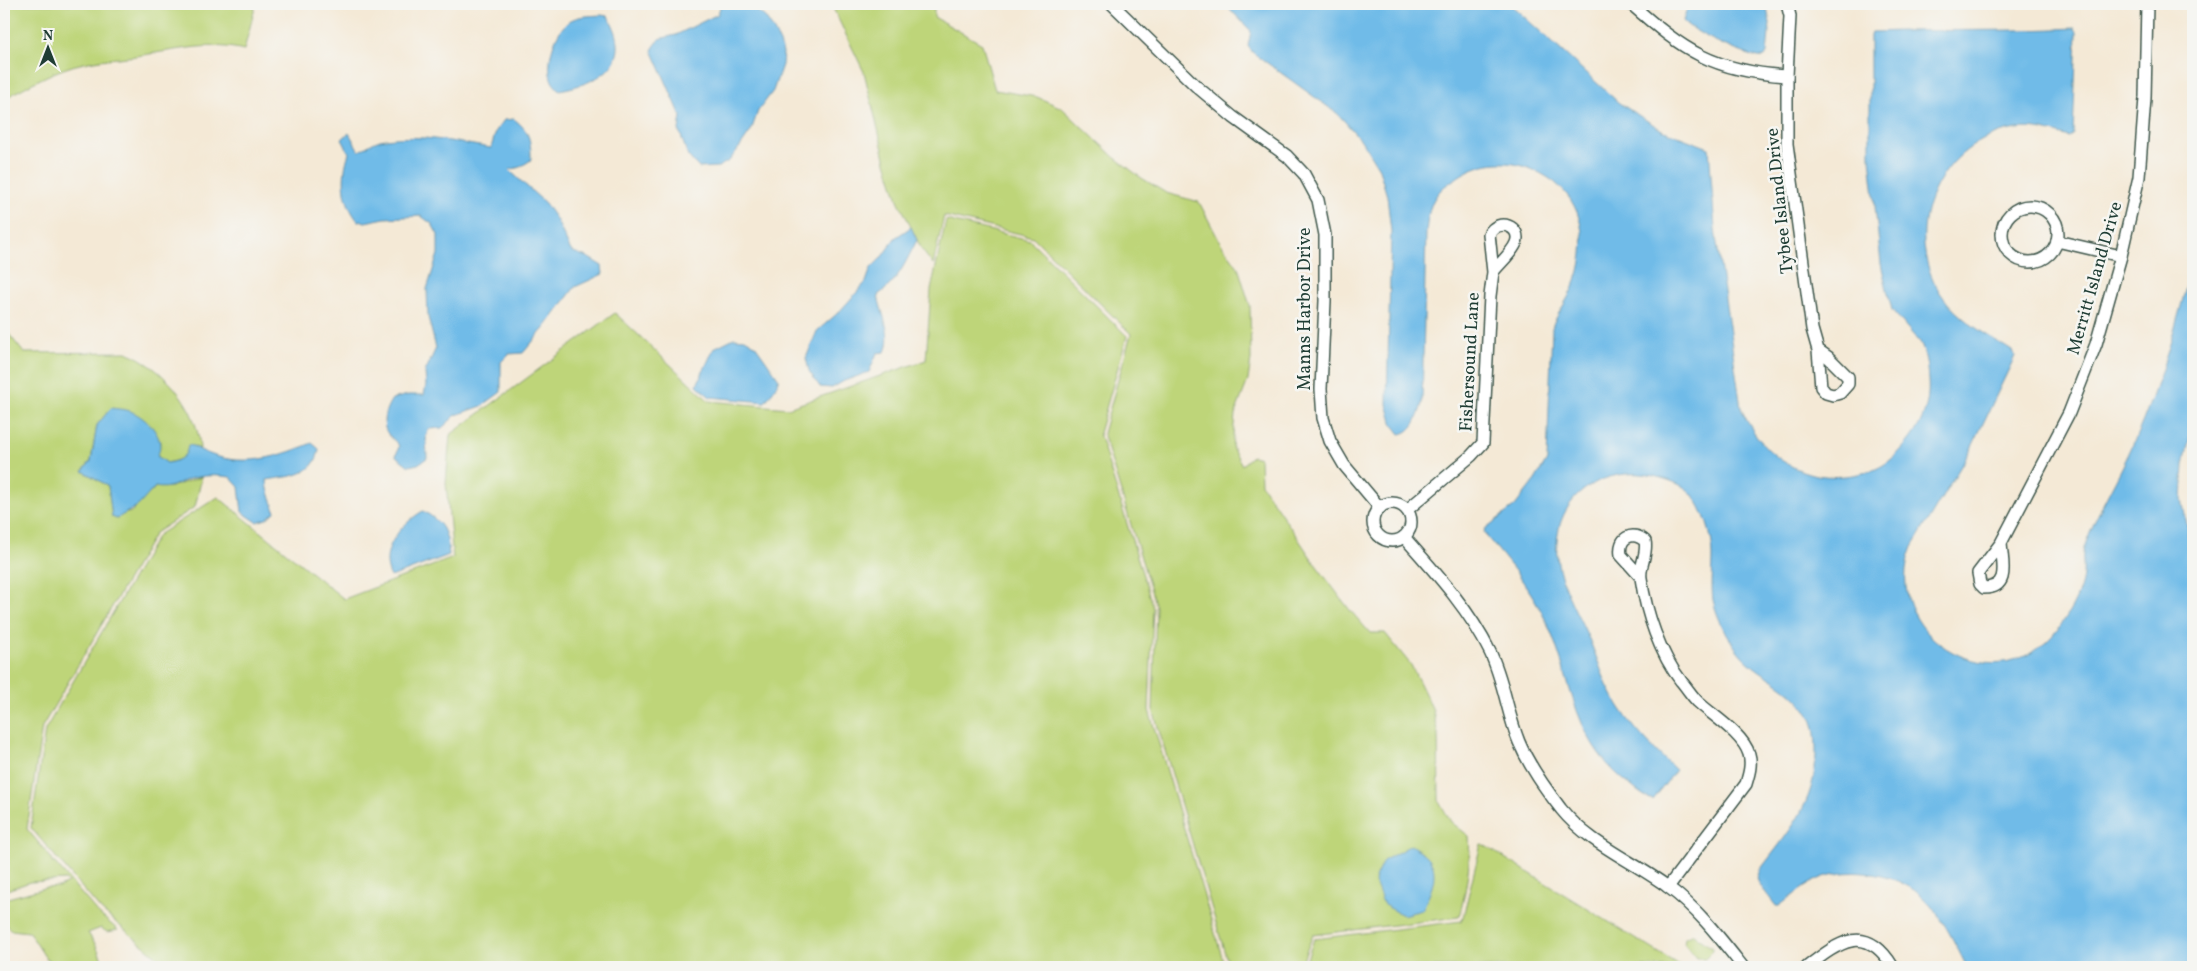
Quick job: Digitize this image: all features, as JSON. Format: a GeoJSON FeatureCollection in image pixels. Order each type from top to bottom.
{"type":"FeatureCollection","features":[{"type":"Feature","properties":{"kind":"street","name":"Manns Harbor Drive"},"geometry":{"type":"LineString","coordinates":[[1112,4],[1196,86],[1233,117],[1287,156],[1304,174],[1314,191],[1318,200],[1325,235],[1321,389],[1323,418],[1330,441],[1344,465],[1380,508]]}},
{"type":"Feature","properties":{"kind":"street"},"geometry":{"type":"LineString","coordinates":[[1631,4],[1664,33],[1697,55],[1747,71],[1787,76]]}},
{"type":"Feature","properties":{"kind":"street","name":"Tybee Island Drive"},"geometry":{"type":"LineString","coordinates":[[1787,4],[1790,16],[1787,76],[1787,144],[1812,329],[1818,350]]}},
{"type":"Feature","properties":{"kind":"street","name":"Tybee Island Drive"},"geometry":{"type":"LineString","coordinates":[[1790,16],[1797,4]]}},
{"type":"Feature","properties":{"kind":"street","name":"Merritt Island Drive"},"geometry":{"type":"LineString","coordinates":[[2001,543],[2070,413],[2096,344],[2121,256],[2139,177],[2145,98],[2148,4]]}},
{"type":"Feature","properties":{"kind":"street"},"geometry":{"type":"LineString","coordinates":[[2027,205],[2036,206],[2052,216],[2058,232],[2057,241],[2053,250],[2046,257],[2038,261],[2018,260],[2010,255],[2004,247],[2001,237],[2002,227],[2011,212],[2027,205]]}},
{"type":"Feature","properties":{"kind":"street"},"geometry":{"type":"LineString","coordinates":[[2057,241],[2121,256]]}},
{"type":"Feature","properties":{"kind":"street","name":"Fishersound Lane"},"geometry":{"type":"LineString","coordinates":[[1407,510],[1471,456],[1483,442],[1490,296],[1493,272]]}},
{"type":"Feature","properties":{"kind":"street"},"geometry":{"type":"LineString","coordinates":[[1396,504],[1407,510],[1411,521],[1408,532],[1404,537],[1398,540],[1386,540],[1376,532],[1374,519],[1380,508],[1385,505],[1396,504]]}},
{"type":"Feature","properties":{"kind":"street"},"geometry":{"type":"LineString","coordinates":[[1404,537],[1467,613],[1490,653],[1519,741],[1536,775],[1563,811],[1591,837],[1668,887],[1711,927],[1743,967]]}},
{"type":"Feature","properties":{"kind":"street"},"geometry":{"type":"LineString","coordinates":[[1640,576],[1653,626],[1680,680],[1697,701],[1740,738],[1749,753],[1751,769],[1746,784],[1668,887]]}},
{"type":"Feature","properties":{"kind":"street"},"geometry":{"type":"LineString","coordinates":[[1806,967],[1837,944],[1856,941],[1867,942],[1880,949],[1893,967]]}},
{"type":"Feature","properties":{"kind":"green space"},"geometry":{"type":"Polygon","coordinates":[[[4,4],[256,4],[244,50],[209,46],[92,61],[53,73],[4,99],[4,4]]]}},
{"type":"Feature","properties":{"kind":"green space"},"geometry":{"type":"Polygon","coordinates":[[[831,4],[934,4],[934,17],[982,44],[995,90],[1037,97],[1062,108],[1114,157],[1140,177],[1166,193],[1199,202],[1220,242],[1238,267],[1250,306],[1251,359],[1248,380],[1235,414],[1232,447],[1242,465],[1252,456],[1260,458],[1261,484],[1316,565],[1349,609],[1370,633],[1385,633],[1411,665],[1432,708],[1438,734],[1439,801],[1451,822],[1469,836],[1467,877],[1459,917],[1313,935],[1300,967],[1229,967],[1153,710],[1156,607],[1103,433],[1131,334],[1033,237],[944,216],[933,265],[922,250],[898,200],[886,162],[864,72],[831,4]]]}},
{"type":"Feature","properties":{"kind":"green space"},"geometry":{"type":"Polygon","coordinates":[[[946,220],[1030,240],[1127,336],[1099,433],[1153,608],[1149,710],[1225,967],[169,967],[101,910],[31,828],[45,730],[158,535],[218,497],[344,599],[453,558],[446,483],[450,435],[615,313],[709,401],[788,408],[926,360],[931,290],[946,220]]]}},
{"type":"Feature","properties":{"kind":"green space"},"geometry":{"type":"Polygon","coordinates":[[[4,328],[24,353],[127,352],[141,359],[154,368],[177,391],[193,418],[198,433],[200,449],[193,446],[182,459],[167,463],[157,456],[160,442],[146,422],[134,414],[111,408],[97,425],[91,461],[83,471],[108,486],[112,517],[131,512],[155,487],[171,487],[201,477],[195,507],[155,533],[42,727],[27,829],[52,859],[52,863],[55,863],[98,913],[118,930],[107,932],[101,928],[88,933],[96,945],[105,967],[58,967],[45,957],[29,932],[11,930],[4,922],[4,899],[45,888],[59,887],[68,883],[66,880],[30,882],[4,891],[4,328]]]}},
{"type":"Feature","properties":{"kind":"green space"},"geometry":{"type":"Polygon","coordinates":[[[1481,844],[1682,967],[1304,967],[1314,939],[1462,921],[1481,844]]]}},
{"type":"Feature","properties":{"kind":"green space"},"geometry":{"type":"Polygon","coordinates":[[[1693,934],[1712,948],[1712,951],[1705,958],[1696,958],[1684,943],[1685,938],[1693,934]]]}},
{"type":"Feature","properties":{"kind":"water"},"geometry":{"type":"Polygon","coordinates":[[[721,4],[748,4],[765,17],[780,43],[783,53],[782,65],[773,91],[758,111],[751,131],[729,161],[718,167],[699,168],[688,156],[679,130],[681,116],[652,50],[659,39],[676,35],[718,14],[721,4]]]}},
{"type":"Feature","properties":{"kind":"water"},"geometry":{"type":"Polygon","coordinates":[[[1225,4],[1510,4],[1619,103],[1662,130],[1709,148],[1715,230],[1741,408],[1758,438],[1769,450],[1796,468],[1811,474],[1827,476],[1864,473],[1887,463],[1900,451],[1917,429],[1924,414],[1928,397],[1928,375],[1924,352],[1920,343],[1892,310],[1881,264],[1870,158],[1870,34],[1872,32],[1897,31],[2075,28],[2077,32],[2073,134],[2069,137],[2043,130],[2023,128],[1990,137],[1967,150],[1948,169],[1934,191],[1926,216],[1924,242],[1929,269],[1941,294],[1964,319],[2012,351],[2015,356],[1970,451],[1912,547],[1906,578],[1911,606],[1925,630],[1947,649],[1973,660],[2001,662],[2028,655],[2053,635],[2068,615],[2076,599],[2082,583],[2085,545],[2128,455],[2152,397],[2175,329],[2193,259],[2193,419],[2184,465],[2182,500],[2193,555],[2193,967],[1967,967],[1946,928],[1927,901],[1910,887],[1874,874],[1848,873],[1824,877],[1806,886],[1779,906],[1776,906],[1759,884],[1757,878],[1760,870],[1790,830],[1811,788],[1816,754],[1813,724],[1807,711],[1796,698],[1744,658],[1734,646],[1723,627],[1713,600],[1713,548],[1710,532],[1704,515],[1692,494],[1674,482],[1643,474],[1625,474],[1608,477],[1593,484],[1579,494],[1568,507],[1561,522],[1557,541],[1558,564],[1561,575],[1613,697],[1647,741],[1676,770],[1653,800],[1635,789],[1606,763],[1592,743],[1582,722],[1551,632],[1540,609],[1523,582],[1484,532],[1486,528],[1515,506],[1535,480],[1547,460],[1552,328],[1574,285],[1582,253],[1580,220],[1574,206],[1566,193],[1555,182],[1523,166],[1505,163],[1479,166],[1448,184],[1436,195],[1430,210],[1426,233],[1422,403],[1412,426],[1405,433],[1400,434],[1393,425],[1387,404],[1391,231],[1387,196],[1379,169],[1361,140],[1338,114],[1252,52],[1248,46],[1251,31],[1225,4]]]}},
{"type":"Feature","properties":{"kind":"water"},"geometry":{"type":"Polygon","coordinates":[[[1692,4],[1766,4],[1770,23],[1765,57],[1748,55],[1710,38],[1689,26],[1683,21],[1686,11],[1692,4]]]}},
{"type":"Feature","properties":{"kind":"water"},"geometry":{"type":"Polygon","coordinates":[[[583,16],[608,16],[616,32],[618,46],[616,58],[610,68],[600,76],[574,87],[559,90],[553,83],[550,74],[550,59],[558,34],[570,20],[583,16]]]}},
{"type":"Feature","properties":{"kind":"water"},"geometry":{"type":"Polygon","coordinates":[[[514,119],[529,137],[531,160],[520,167],[509,170],[545,203],[556,219],[571,251],[589,258],[602,266],[603,274],[575,287],[523,353],[509,354],[501,362],[501,392],[482,406],[456,415],[442,428],[429,429],[426,436],[427,458],[418,464],[409,466],[396,456],[399,446],[388,434],[384,420],[392,399],[408,395],[424,395],[426,385],[425,372],[436,348],[428,317],[427,289],[438,254],[438,235],[432,224],[421,216],[385,218],[365,222],[360,220],[359,222],[353,215],[346,198],[344,180],[349,153],[342,139],[349,133],[359,151],[380,140],[408,137],[436,139],[491,148],[496,131],[504,120],[514,119]]]}},
{"type":"Feature","properties":{"kind":"water"},"geometry":{"type":"Polygon","coordinates":[[[911,227],[917,240],[896,277],[878,295],[888,338],[885,352],[877,353],[869,372],[844,381],[832,388],[820,387],[809,371],[806,358],[817,331],[839,312],[866,282],[871,268],[881,258],[895,238],[911,227]]]}},
{"type":"Feature","properties":{"kind":"water"},"geometry":{"type":"Polygon","coordinates":[[[734,338],[745,339],[755,345],[779,379],[765,402],[710,397],[697,385],[714,348],[734,338]]]}},
{"type":"Feature","properties":{"kind":"water"},"geometry":{"type":"Polygon","coordinates":[[[111,408],[130,411],[143,418],[158,435],[160,449],[157,456],[167,463],[184,456],[188,445],[223,458],[238,460],[267,458],[312,443],[319,449],[317,458],[307,470],[292,476],[267,480],[275,512],[266,519],[257,522],[242,512],[239,487],[230,477],[204,476],[189,479],[168,487],[155,487],[139,505],[116,519],[112,517],[108,486],[83,471],[91,461],[97,425],[111,408]]]}},
{"type":"Feature","properties":{"kind":"water"},"geometry":{"type":"Polygon","coordinates":[[[423,511],[436,520],[443,529],[449,555],[391,577],[387,567],[389,548],[400,530],[423,511]]]}},
{"type":"Feature","properties":{"kind":"water"},"geometry":{"type":"Polygon","coordinates":[[[1411,845],[1428,857],[1432,863],[1434,877],[1431,890],[1422,910],[1403,915],[1384,905],[1374,880],[1383,861],[1411,845]]]}}]}
